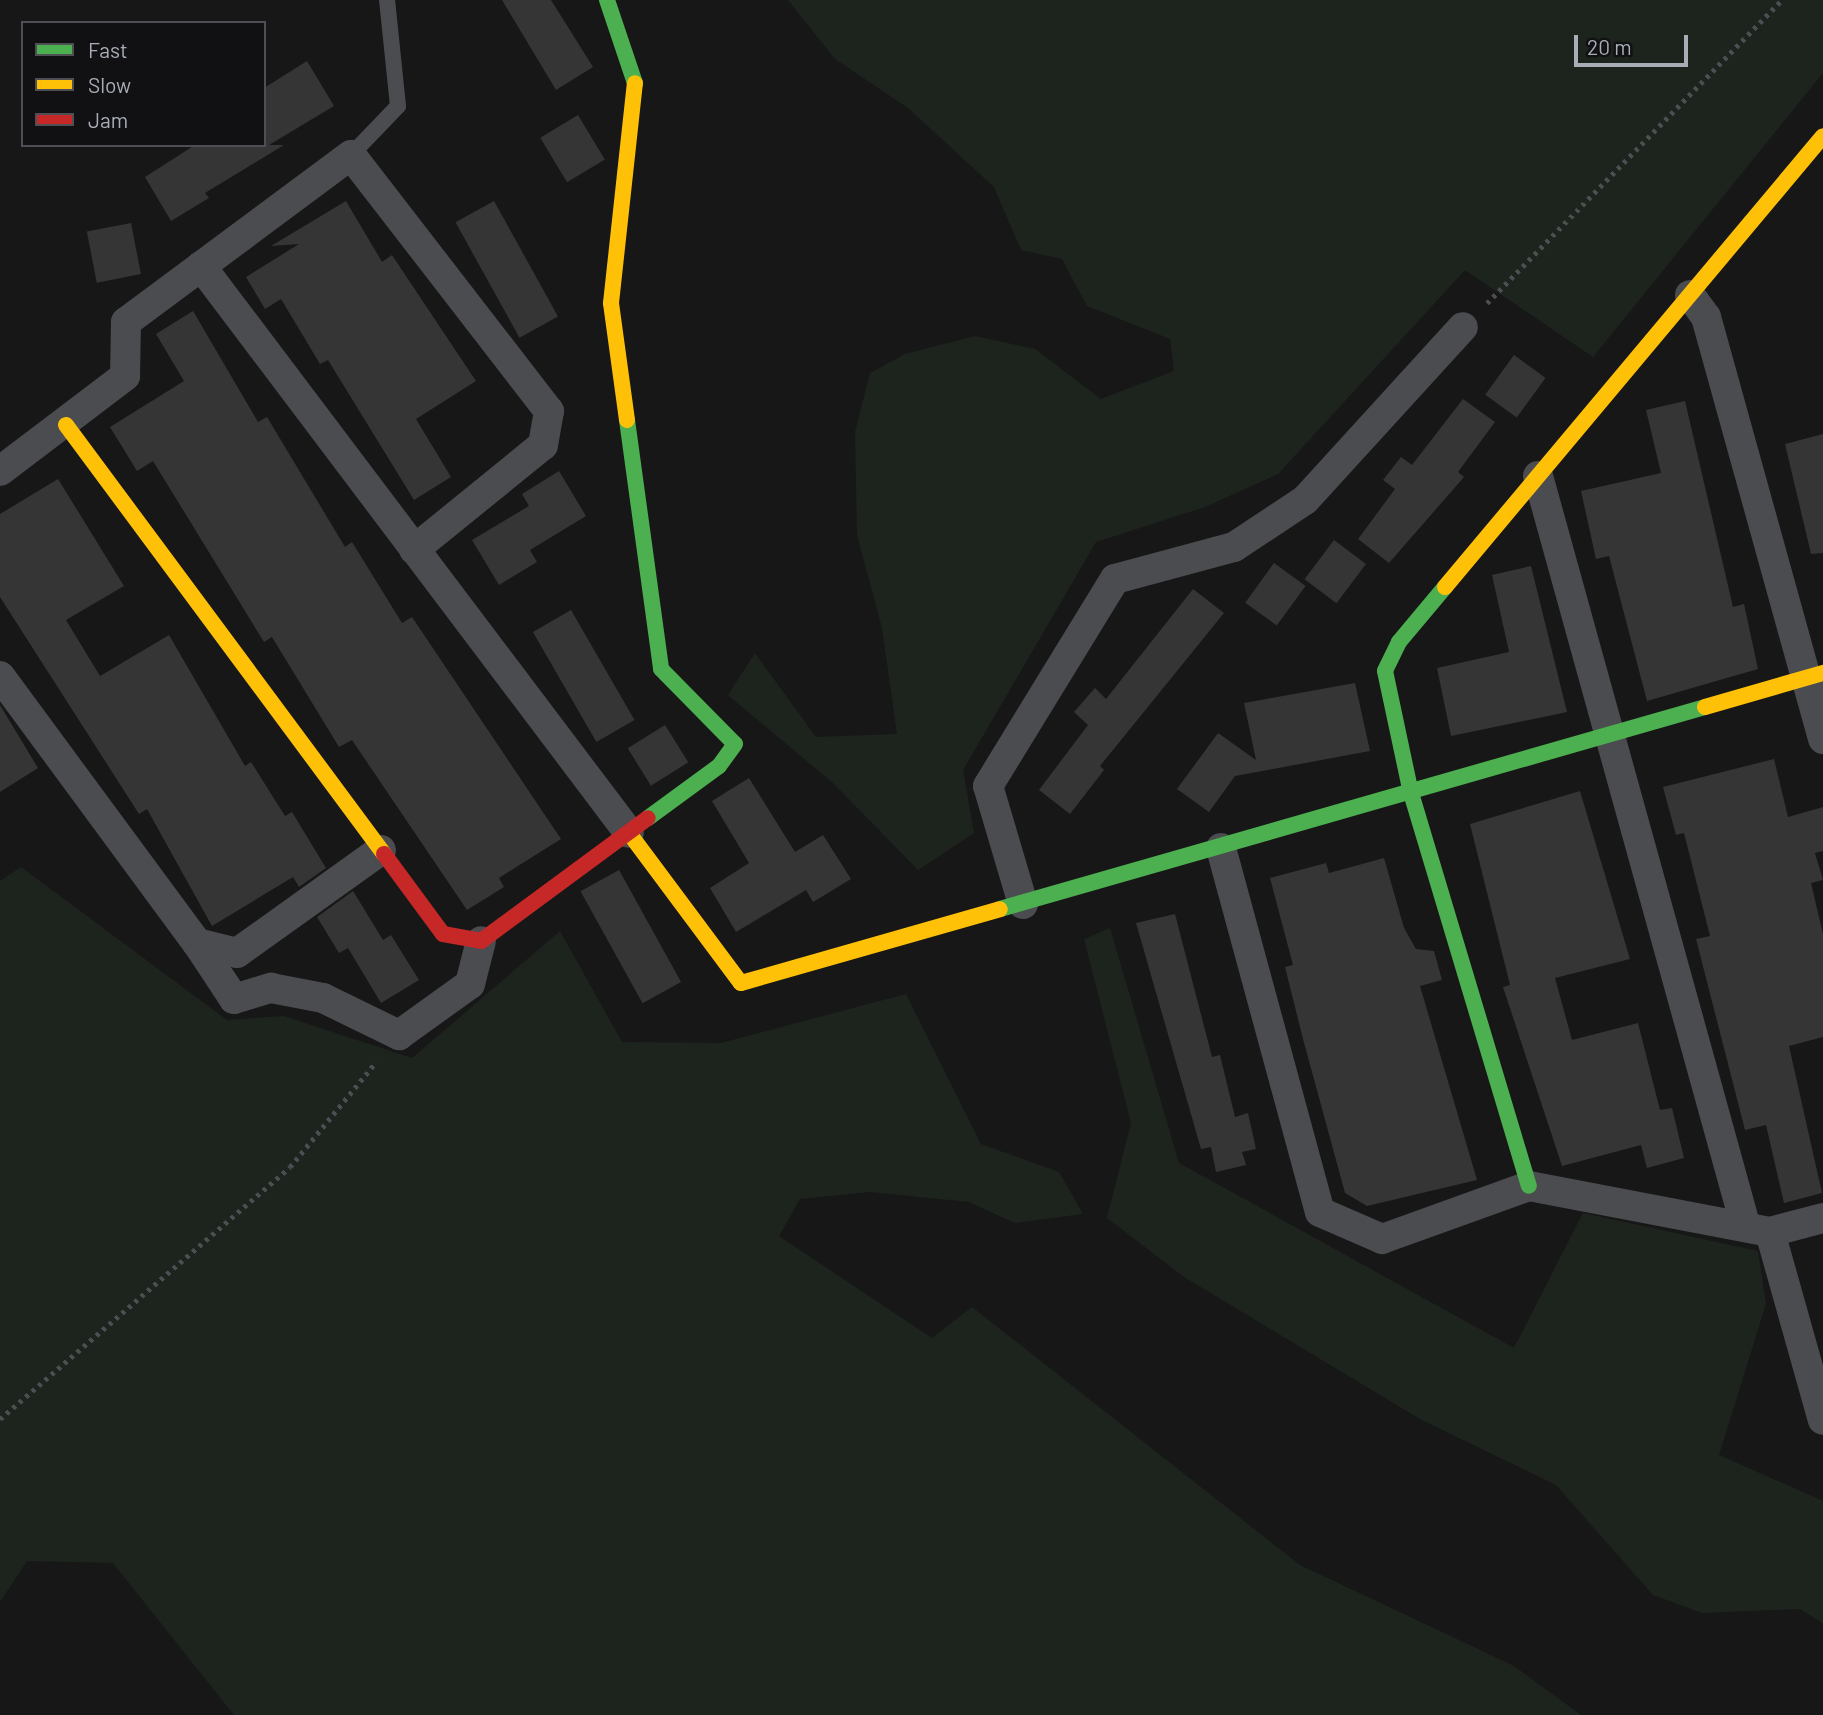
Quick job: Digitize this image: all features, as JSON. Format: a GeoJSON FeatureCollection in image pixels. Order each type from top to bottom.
{"type":"FeatureCollection","features":[{"type":"Feature","properties":{"kind":"street"},"geometry":{"type":"LineString","coordinates":[[0,676],[197,943],[234,999],[271,988],[323,998],[399,1035],[471,984],[481,941],[719,766],[735,744],[661,669],[611,303],[636,73],[607,0]]}},
{"type":"Feature","properties":{"kind":"street"},"geometry":{"type":"LineString","coordinates":[[1529,1186],[1411,793],[1384,671],[1399,642],[1823,136]]}},
{"type":"Feature","properties":{"kind":"street"},"geometry":{"type":"LineString","coordinates":[[0,471],[66,425],[125,376],[125,322],[351,155],[550,411],[543,446],[414,551]]}},
{"type":"Feature","properties":{"kind":"street"},"geometry":{"type":"LineString","coordinates":[[201,266],[741,983],[1221,848],[1815,675]]}},
{"type":"Feature","properties":{"kind":"street"},"geometry":{"type":"LineString","coordinates":[[1690,295],[1706,317],[1815,675],[1823,739]]}},
{"type":"Feature","properties":{"kind":"street"},"geometry":{"type":"LineString","coordinates":[[1023,904],[988,786],[1115,579],[1234,547],[1305,500],[1463,327]]}},
{"type":"Feature","properties":{"kind":"street"},"geometry":{"type":"LineString","coordinates":[[66,425],[443,934],[481,941]]}},
{"type":"Feature","properties":{"kind":"street"},"geometry":{"type":"LineString","coordinates":[[1538,476],[1758,1228],[1823,1420]]}},
{"type":"Feature","properties":{"kind":"street"},"geometry":{"type":"LineString","coordinates":[[1221,848],[1320,1212],[1382,1239],[1529,1186],[1758,1228],[1823,1218]]}},
{"type":"Feature","properties":{"kind":"street"},"geometry":{"type":"LineString","coordinates":[[197,943],[237,953],[381,850]]}},
{"type":"Feature","properties":{"kind":"lane"},"geometry":{"type":"LineString","coordinates":[[351,155],[398,106],[387,0]]}},
{"type":"Feature","properties":{"kind":"path"},"geometry":{"type":"LineString","coordinates":[[1463,327],[1782,0]]}},
{"type":"Feature","properties":{"kind":"path"},"geometry":{"type":"LineString","coordinates":[[0,1419],[290,1167],[399,1035]]}},
{"type":"Feature","properties":{"kind":"shaded area"},"geometry":{"type":"Polygon","coordinates":[[[788,0],[1823,0],[1823,73],[1593,357],[1465,270],[1278,474],[1205,507],[1096,542],[963,770],[974,833],[918,870],[834,784],[728,695],[755,653],[816,737],[897,734],[882,628],[857,535],[855,432],[870,373],[905,354],[975,336],[1035,349],[1101,399],[1174,371],[1170,339],[1087,306],[1062,259],[1021,250],[994,187],[908,108],[835,59],[788,0]]]}},
{"type":"Feature","properties":{"kind":"shaded area"},"geometry":{"type":"Polygon","coordinates":[[[21,867],[227,1020],[284,1016],[412,1058],[560,931],[622,1042],[721,1043],[906,994],[981,1144],[1059,1172],[1083,1214],[1015,1223],[969,1202],[870,1192],[800,1199],[779,1236],[932,1338],[972,1307],[1300,1565],[1514,1666],[1581,1715],[234,1715],[113,1563],[27,1561],[0,1602],[0,881],[21,867]]]}},
{"type":"Feature","properties":{"kind":"shaded area"},"geometry":{"type":"Polygon","coordinates":[[[1110,928],[1179,1163],[1514,1348],[1583,1213],[1758,1251],[1766,1304],[1719,1455],[1823,1501],[1823,1623],[1800,1609],[1702,1613],[1653,1595],[1556,1485],[1420,1419],[1184,1277],[1107,1218],[1131,1123],[1084,939],[1110,928]]]}},
{"type":"Feature","properties":{"kind":"building"},"geometry":{"type":"Polygon","coordinates":[[[502,0],[551,0],[593,67],[556,90],[502,0]]]}},
{"type":"Feature","properties":{"kind":"building"},"geometry":{"type":"Polygon","coordinates":[[[307,61],[334,106],[269,145],[284,145],[205,193],[209,198],[171,221],[145,177],[192,147],[266,147],[266,87],[307,61]]]}},
{"type":"Feature","properties":{"kind":"building"},"geometry":{"type":"Polygon","coordinates":[[[578,115],[605,160],[567,182],[540,138],[578,115]]]}},
{"type":"Feature","properties":{"kind":"building"},"geometry":{"type":"Polygon","coordinates":[[[346,201],[382,262],[392,255],[476,381],[416,419],[451,477],[414,500],[328,360],[320,364],[281,299],[265,309],[246,277],[299,244],[271,246],[346,201]]]}},
{"type":"Feature","properties":{"kind":"building"},"geometry":{"type":"Polygon","coordinates":[[[494,201],[558,316],[520,338],[456,222],[494,201]]]}},
{"type":"Feature","properties":{"kind":"building"},"geometry":{"type":"Polygon","coordinates":[[[131,223],[141,274],[97,283],[87,232],[131,223]]]}},
{"type":"Feature","properties":{"kind":"building"},"geometry":{"type":"Polygon","coordinates":[[[193,311],[258,422],[267,417],[345,547],[352,542],[402,623],[412,617],[561,839],[499,878],[504,887],[467,910],[352,740],[339,747],[272,637],[264,642],[153,461],[137,471],[110,427],[184,381],[156,334],[193,311]]]}},
{"type":"Feature","properties":{"kind":"building"},"geometry":{"type":"Polygon","coordinates":[[[1514,355],[1546,378],[1517,418],[1485,395],[1514,355]]]}},
{"type":"Feature","properties":{"kind":"building"},"geometry":{"type":"Polygon","coordinates":[[[1463,399],[1495,422],[1458,472],[1464,477],[1389,563],[1358,539],[1395,489],[1383,480],[1401,457],[1412,465],[1463,399]]]}},
{"type":"Feature","properties":{"kind":"building"},"geometry":{"type":"Polygon","coordinates":[[[1685,401],[1733,607],[1744,604],[1758,669],[1647,701],[1609,556],[1596,559],[1581,491],[1661,473],[1646,410],[1685,401]]]}},
{"type":"Feature","properties":{"kind":"building"},"geometry":{"type":"Polygon","coordinates":[[[1823,434],[1823,553],[1811,554],[1785,444],[1823,434]]]}},
{"type":"Feature","properties":{"kind":"building"},"geometry":{"type":"Polygon","coordinates":[[[559,471],[586,516],[530,550],[537,562],[499,585],[472,540],[529,506],[522,494],[559,471]]]}},
{"type":"Feature","properties":{"kind":"building"},"geometry":{"type":"Polygon","coordinates":[[[58,479],[124,586],[66,620],[100,676],[169,635],[245,766],[251,762],[285,816],[292,812],[326,868],[299,887],[293,877],[212,926],[147,809],[139,814],[0,597],[0,514],[58,479]]]}},
{"type":"Feature","properties":{"kind":"building"},"geometry":{"type":"Polygon","coordinates":[[[1334,540],[1366,564],[1336,603],[1305,579],[1334,540]]]}},
{"type":"Feature","properties":{"kind":"building"},"geometry":{"type":"Polygon","coordinates":[[[1274,563],[1306,586],[1277,626],[1245,603],[1274,563]]]}},
{"type":"Feature","properties":{"kind":"building"},"geometry":{"type":"Polygon","coordinates":[[[1531,566],[1567,712],[1451,736],[1437,668],[1509,652],[1492,575],[1531,566]]]}},
{"type":"Feature","properties":{"kind":"building"},"geometry":{"type":"Polygon","coordinates":[[[1193,589],[1224,613],[1100,766],[1104,770],[1070,814],[1039,790],[1088,725],[1074,712],[1095,688],[1106,699],[1193,589]]]}},
{"type":"Feature","properties":{"kind":"building"},"geometry":{"type":"Polygon","coordinates":[[[571,610],[634,720],[596,742],[533,632],[571,610]]]}},
{"type":"Feature","properties":{"kind":"building"},"geometry":{"type":"Polygon","coordinates":[[[1355,683],[1370,751],[1235,776],[1209,812],[1177,789],[1218,733],[1256,760],[1244,703],[1355,683]]]}},
{"type":"Feature","properties":{"kind":"building"},"geometry":{"type":"Polygon","coordinates":[[[0,705],[38,768],[0,792],[0,705]]]}},
{"type":"Feature","properties":{"kind":"building"},"geometry":{"type":"Polygon","coordinates":[[[665,725],[688,762],[651,786],[628,748],[665,725]]]}},
{"type":"Feature","properties":{"kind":"building"},"geometry":{"type":"Polygon","coordinates":[[[1774,759],[1788,817],[1823,807],[1823,851],[1815,853],[1823,880],[1811,883],[1823,934],[1823,1037],[1789,1046],[1822,1193],[1784,1203],[1766,1125],[1745,1130],[1696,939],[1710,936],[1684,833],[1676,835],[1663,787],[1774,759]]]}},
{"type":"Feature","properties":{"kind":"building"},"geometry":{"type":"Polygon","coordinates":[[[749,778],[795,852],[823,835],[851,879],[813,902],[806,890],[736,932],[710,888],[749,863],[712,801],[749,778]]]}},
{"type":"Feature","properties":{"kind":"building"},"geometry":{"type":"Polygon","coordinates":[[[1580,791],[1630,959],[1555,978],[1572,1040],[1638,1023],[1660,1110],[1672,1108],[1684,1158],[1647,1168],[1641,1145],[1562,1166],[1503,987],[1510,985],[1470,824],[1580,791]]]}},
{"type":"Feature","properties":{"kind":"building"},"geometry":{"type":"Polygon","coordinates":[[[1384,858],[1404,928],[1416,949],[1434,951],[1442,980],[1420,986],[1477,1180],[1367,1206],[1345,1193],[1285,967],[1293,965],[1270,878],[1326,863],[1329,873],[1384,858]]]}},
{"type":"Feature","properties":{"kind":"building"},"geometry":{"type":"Polygon","coordinates":[[[619,870],[681,982],[643,1003],[581,891],[619,870]]]}},
{"type":"Feature","properties":{"kind":"building"},"geometry":{"type":"Polygon","coordinates":[[[353,891],[383,940],[391,935],[419,980],[381,1003],[348,948],[339,953],[317,917],[353,891]]]}},
{"type":"Feature","properties":{"kind":"building"},"geometry":{"type":"Polygon","coordinates":[[[1175,914],[1212,1057],[1220,1055],[1235,1117],[1248,1113],[1256,1149],[1242,1152],[1246,1165],[1216,1172],[1211,1147],[1201,1149],[1136,923],[1175,914]]]}},
{"type":"Feature","properties":{"kind":"traffic: fast"},"geometry":{"type":"LineString","coordinates":[[607,0],[635,83]]}},
{"type":"Feature","properties":{"kind":"traffic: fast"},"geometry":{"type":"LineString","coordinates":[[627,420],[661,669],[735,744],[719,766],[648,818]]}},
{"type":"Feature","properties":{"kind":"traffic: fast"},"geometry":{"type":"LineString","coordinates":[[1445,587],[1399,642],[1385,671],[1411,793],[1529,1186]]}},
{"type":"Feature","properties":{"kind":"traffic: fast"},"geometry":{"type":"LineString","coordinates":[[1000,909],[1705,707]]}},
{"type":"Feature","properties":{"kind":"traffic: slow"},"geometry":{"type":"LineString","coordinates":[[627,420],[611,303],[635,83]]}},
{"type":"Feature","properties":{"kind":"traffic: slow"},"geometry":{"type":"LineString","coordinates":[[1445,587],[1823,136]]}},
{"type":"Feature","properties":{"kind":"traffic: slow"},"geometry":{"type":"LineString","coordinates":[[66,425],[384,854]]}},
{"type":"Feature","properties":{"kind":"traffic: slow"},"geometry":{"type":"LineString","coordinates":[[1705,707],[1823,673]]}},
{"type":"Feature","properties":{"kind":"traffic: slow"},"geometry":{"type":"LineString","coordinates":[[629,833],[741,983],[1000,909]]}},
{"type":"Feature","properties":{"kind":"traffic: jam"},"geometry":{"type":"LineString","coordinates":[[384,854],[443,934],[481,941],[648,818]]}}]}
